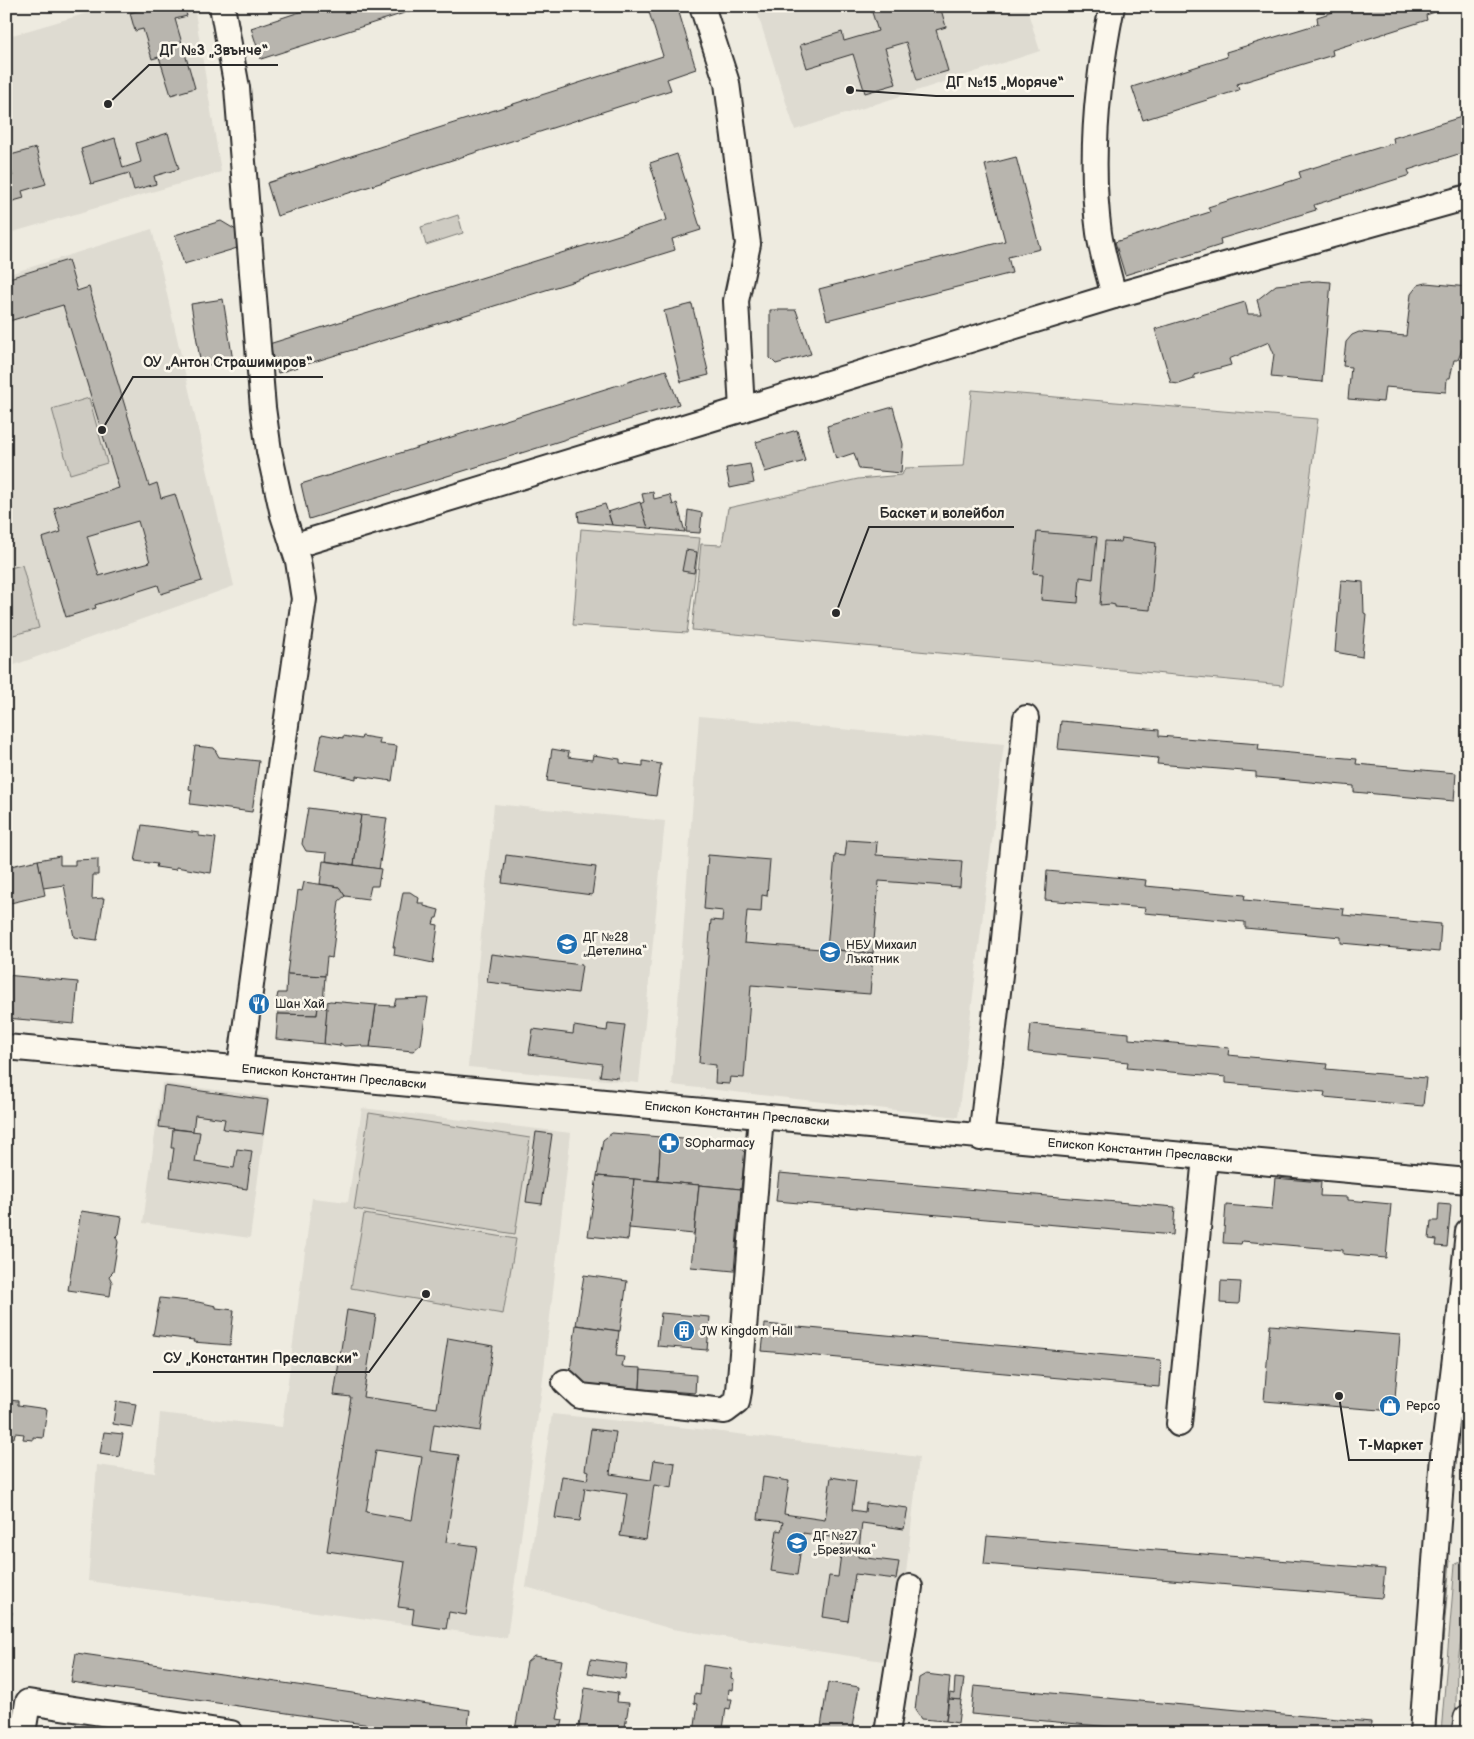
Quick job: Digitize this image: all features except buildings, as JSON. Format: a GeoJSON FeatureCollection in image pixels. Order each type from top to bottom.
{"type":"FeatureCollection","features":[{"type":"Feature","properties":{"kind":"highway"},"geometry":{"type":"LineString","coordinates":[[1466,1733],[1468,1719]]}},
{"type":"Feature","properties":{"kind":"street"},"geometry":{"type":"LineString","coordinates":[[222,6],[237,88],[263,408],[269,451],[284,516],[298,561],[304,599],[240,1068]]}},
{"type":"Feature","properties":{"kind":"street"},"geometry":{"type":"LineString","coordinates":[[702,6],[727,83],[748,244],[736,302],[742,410]]}},
{"type":"Feature","properties":{"kind":"street"},"geometry":{"type":"LineString","coordinates":[[1112,6],[1101,61],[1094,191],[1099,235],[1114,296]]}},
{"type":"Feature","properties":{"kind":"street"},"geometry":{"type":"LineString","coordinates":[[293,546],[1114,296],[1468,197]]}},
{"type":"Feature","properties":{"kind":"street"},"geometry":{"type":"LineString","coordinates":[[981,1138],[1004,949],[1026,718]]}},
{"type":"Feature","properties":{"kind":"street","name":"Епископ Константин Преславски"},"geometry":{"type":"LineString","coordinates":[[6,1047],[981,1138],[1468,1181]]}},
{"type":"Feature","properties":{"kind":"street"},"geometry":{"type":"LineString","coordinates":[[565,1382],[580,1396],[725,1411],[737,1402],[761,1116]]}},
{"type":"Feature","properties":{"kind":"street"},"geometry":{"type":"LineString","coordinates":[[1179,1424],[1205,1157]]}},
{"type":"Feature","properties":{"kind":"street"},"geometry":{"type":"LineString","coordinates":[[1422,1733],[1443,1456],[1463,1331],[1468,1231]]}},
{"type":"Feature","properties":{"kind":"street"},"geometry":{"type":"LineString","coordinates":[[887,1733],[910,1587]]}},
{"type":"Feature","properties":{"kind":"street"},"geometry":{"type":"LineString","coordinates":[[23,1733],[28,1702],[231,1733]]}},
{"type":"Feature","properties":{"kind":"shaded area"},"geometry":{"type":"Polygon","coordinates":[[[111,6],[194,6],[221,172],[6,234],[6,37],[111,6]]]}},
{"type":"Feature","properties":{"kind":"shaded area"},"geometry":{"type":"Polygon","coordinates":[[[755,6],[1026,6],[1040,51],[795,130],[755,6]]]}},
{"type":"Feature","properties":{"kind":"shaded area"},"geometry":{"type":"Polygon","coordinates":[[[458,215],[463,233],[426,245],[421,227],[458,215]]]}},
{"type":"Feature","properties":{"kind":"shaded area"},"geometry":{"type":"Polygon","coordinates":[[[152,229],[234,586],[6,668],[6,275],[152,229]]]}},
{"type":"Feature","properties":{"kind":"shaded area"},"geometry":{"type":"Polygon","coordinates":[[[972,390],[1318,419],[1283,685],[692,630],[701,544],[722,545],[728,508],[858,479],[902,475],[905,468],[964,466],[972,390]]]}},
{"type":"Feature","properties":{"kind":"shaded area"},"geometry":{"type":"Polygon","coordinates":[[[89,398],[107,463],[70,474],[52,409],[89,398]]]}},
{"type":"Feature","properties":{"kind":"shaded area"},"geometry":{"type":"Polygon","coordinates":[[[581,529],[700,538],[687,633],[573,625],[581,529]]]}},
{"type":"Feature","properties":{"kind":"shaded area"},"geometry":{"type":"Polygon","coordinates":[[[22,565],[39,628],[6,637],[6,569],[22,565]]]}},
{"type":"Feature","properties":{"kind":"shaded area","name":"НБУ Михаил Лъкатник"},"geometry":{"type":"Polygon","coordinates":[[[699,716],[1004,744],[958,1117],[672,1085],[699,716]]]}},
{"type":"Feature","properties":{"kind":"shaded area","name":"ДГ №28 „Детелина“"},"geometry":{"type":"Polygon","coordinates":[[[494,804],[665,821],[639,1083],[468,1067],[494,804]]]}},
{"type":"Feature","properties":{"kind":"shaded area"},"geometry":{"type":"Polygon","coordinates":[[[162,1083],[269,1097],[250,1238],[143,1223],[162,1083]]]}},
{"type":"Feature","properties":{"kind":"shaded area"},"geometry":{"type":"Polygon","coordinates":[[[362,1108],[571,1133],[542,1387],[507,1638],[88,1581],[97,1465],[155,1473],[160,1413],[282,1427],[312,1198],[348,1202],[362,1108]]]}},
{"type":"Feature","properties":{"kind":"shaded area"},"geometry":{"type":"Polygon","coordinates":[[[369,1113],[530,1138],[515,1234],[354,1209],[369,1113]]]}},
{"type":"Feature","properties":{"kind":"shaded area"},"geometry":{"type":"Polygon","coordinates":[[[364,1214],[516,1239],[503,1314],[351,1288],[364,1214]]]}},
{"type":"Feature","properties":{"kind":"shaded area"},"geometry":{"type":"Polygon","coordinates":[[[1467,1348],[1462,1444],[1459,1444],[1467,1348]]]}},
{"type":"Feature","properties":{"kind":"shaded area","name":"ДГ №27 „Брезичка“"},"geometry":{"type":"Polygon","coordinates":[[[552,1414],[698,1429],[919,1457],[896,1663],[672,1629],[526,1587],[552,1414]]]}},
{"type":"Feature","properties":{"kind":"shaded area"},"geometry":{"type":"Polygon","coordinates":[[[1468,1559],[1468,1593],[1457,1668],[1455,1733],[1441,1733],[1455,1564],[1468,1559]]]}},
{"type":"Feature","properties":{"kind":"shaded area"},"geometry":{"type":"Polygon","coordinates":[[[1448,1561],[1450,1561],[1435,1733],[1433,1733],[1448,1561]]]}},
{"type":"Feature","properties":{"kind":"place","name":"ДГ №15 „Моряче“"},"geometry":{"type":"Point","coordinates":[850,90]}},
{"type":"Feature","properties":{"kind":"place","name":"ДГ №3 „Звънче“"},"geometry":{"type":"Point","coordinates":[108,104]}},
{"type":"Feature","properties":{"kind":"place","name":"ОУ „Антон Страшимиров“"},"geometry":{"type":"Point","coordinates":[102,430]}},
{"type":"Feature","properties":{"kind":"place","name":"Баскет и волейбол"},"geometry":{"type":"Point","coordinates":[836,613]}},
{"type":"Feature","properties":{"kind":"place","name":"ДГ №28 „Детелина“"},"geometry":{"type":"Point","coordinates":[567,944]}},
{"type":"Feature","properties":{"kind":"place","name":"НБУ Михаил Лъкатник"},"geometry":{"type":"Point","coordinates":[830,952]}},
{"type":"Feature","properties":{"kind":"place","name":"Шан Хай"},"geometry":{"type":"Point","coordinates":[259,1004]}},
{"type":"Feature","properties":{"kind":"place","name":"SOpharmacy"},"geometry":{"type":"Point","coordinates":[669,1143]}},
{"type":"Feature","properties":{"kind":"place","name":"СУ „Константин Преславски“"},"geometry":{"type":"Point","coordinates":[426,1294]}},
{"type":"Feature","properties":{"kind":"place","name":"JW Kingdom Hall"},"geometry":{"type":"Point","coordinates":[684,1331]}},
{"type":"Feature","properties":{"kind":"place","name":"Т-Маркет"},"geometry":{"type":"Point","coordinates":[1339,1396]}},
{"type":"Feature","properties":{"kind":"place","name":"Pepco"},"geometry":{"type":"Point","coordinates":[1390,1406]}},
{"type":"Feature","properties":{"kind":"place","name":"ДГ №27 „Брезичка“"},"geometry":{"type":"Point","coordinates":[797,1543]}}]}
